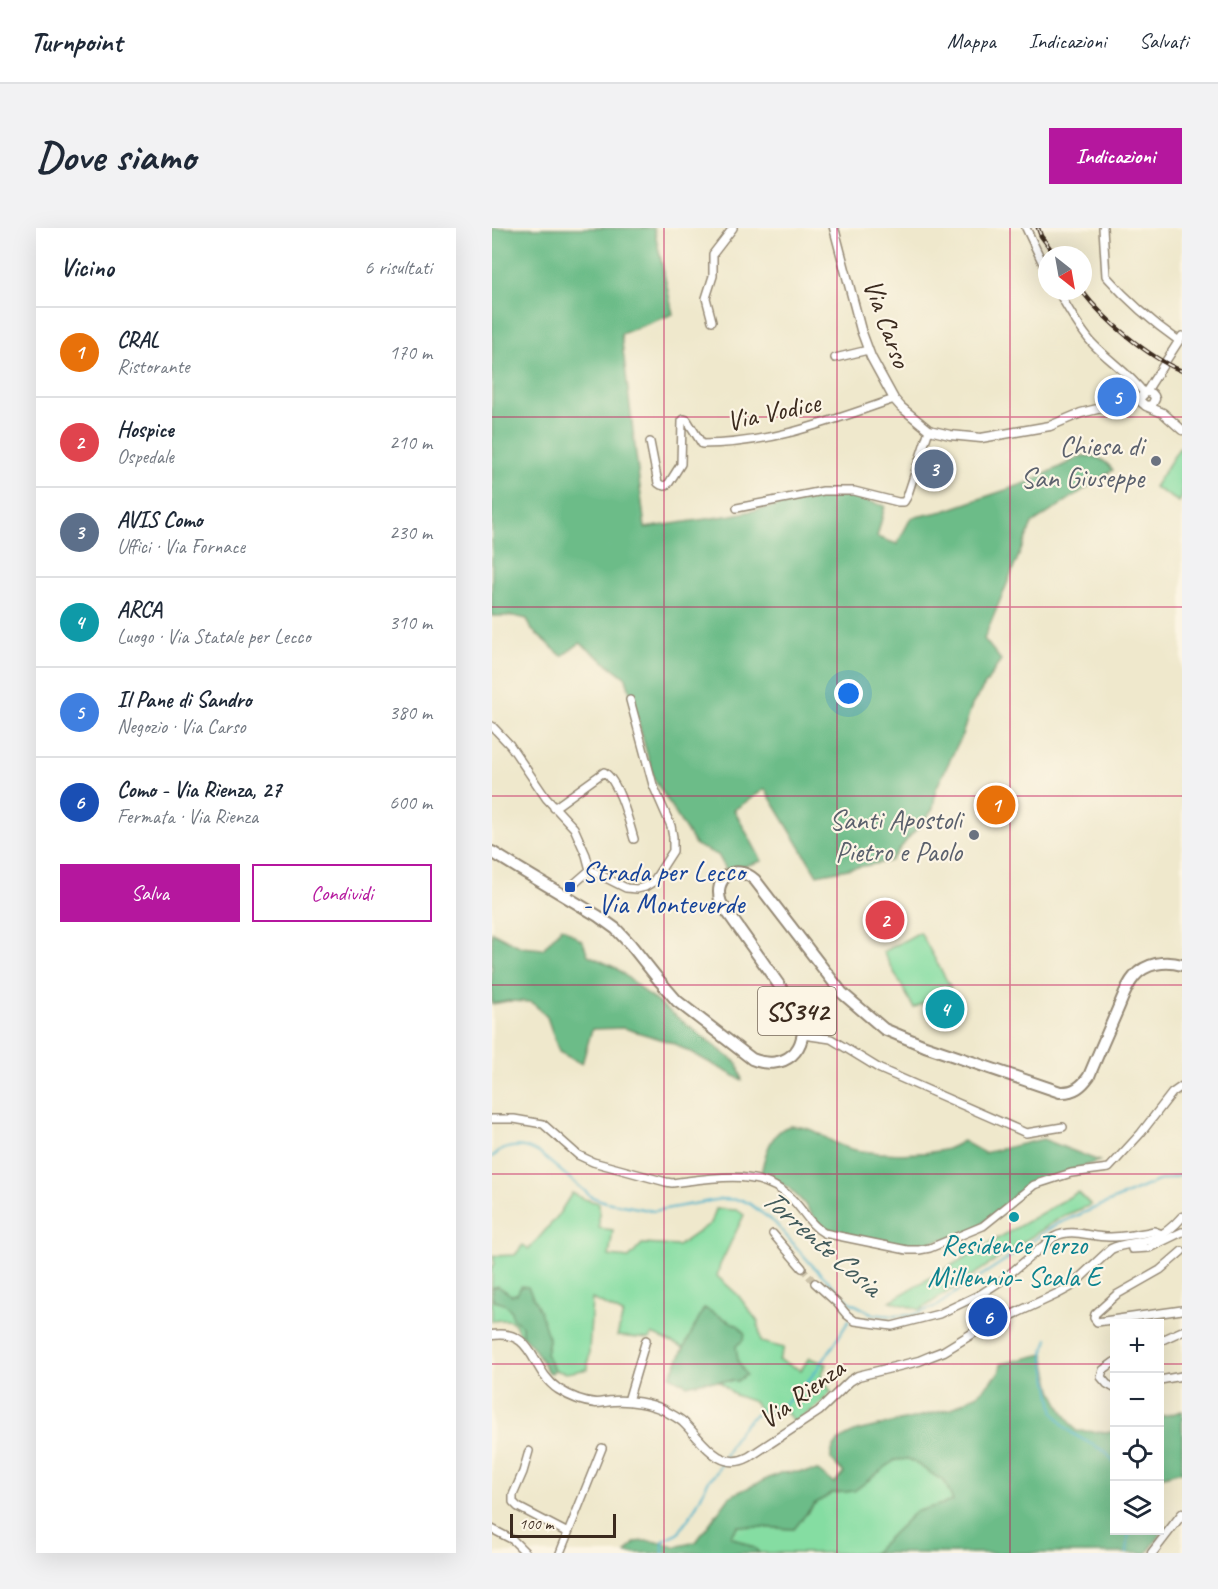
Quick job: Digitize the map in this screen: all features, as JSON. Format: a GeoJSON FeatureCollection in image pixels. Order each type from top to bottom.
{"type":"FeatureCollection","features":[{"type":"Feature","properties":{"kind":"main road","name":"SS342"},"geometry":{"type":"LineString","coordinates":[[492,852],[616,929],[677,1001],[752,1059],[769,1064],[784,1060],[798,1049],[804,1026],[801,1017],[721,903],[719,890],[723,879],[728,874],[740,872],[750,876],[842,993],[884,1029],[925,1046],[1060,1092],[1075,1090],[1089,1076],[1134,977],[1140,971],[1158,964],[1168,962],[1182,965]]}},
{"type":"Feature","properties":{"kind":"street"},"geometry":{"type":"LineString","coordinates":[[711,321],[706,298],[712,276],[713,254],[733,228]]}},
{"type":"Feature","properties":{"kind":"street","name":"Via Carso"},"geometry":{"type":"LineString","coordinates":[[834,228],[868,350],[894,399],[929,430],[981,438],[1050,426],[1081,413],[1147,398]]}},
{"type":"Feature","properties":{"kind":"street"},"geometry":{"type":"LineString","coordinates":[[1026,228],[1038,253]]}},
{"type":"Feature","properties":{"kind":"street"},"geometry":{"type":"LineString","coordinates":[[1103,228],[1106,276],[1133,305],[1160,327],[1180,338],[1154,378],[1147,398]]}},
{"type":"Feature","properties":{"kind":"street"},"geometry":{"type":"LineString","coordinates":[[1063,300],[1094,345],[1134,380],[1147,398],[1182,430]]}},
{"type":"Feature","properties":{"kind":"street"},"geometry":{"type":"LineString","coordinates":[[835,358],[868,350]]}},
{"type":"Feature","properties":{"kind":"street","name":"Via Vodice"},"geometry":{"type":"LineString","coordinates":[[650,442],[658,483],[665,486],[681,464],[682,421],[684,419],[687,420],[702,444],[754,441],[797,432],[894,399]]}},
{"type":"Feature","properties":{"kind":"street"},"geometry":{"type":"LineString","coordinates":[[737,508],[823,491],[855,491],[903,502],[907,497],[929,430]]}},
{"type":"Feature","properties":{"kind":"street"},"geometry":{"type":"LineString","coordinates":[[492,726],[510,745],[554,808],[574,828],[590,870],[626,888],[641,889],[653,882],[673,851],[671,826],[653,785],[630,700]]}},
{"type":"Feature","properties":{"kind":"street"},"geometry":{"type":"LineString","coordinates":[[554,808],[604,772],[610,777],[621,798],[634,839]]}},
{"type":"Feature","properties":{"kind":"street"},"geometry":{"type":"LineString","coordinates":[[564,896],[590,870]]}},
{"type":"Feature","properties":{"kind":"street"},"geometry":{"type":"LineString","coordinates":[[803,1035],[831,1039],[880,1069],[1026,1133],[1064,1127]]}},
{"type":"Feature","properties":{"kind":"street"},"geometry":{"type":"LineString","coordinates":[[492,1119],[514,1119],[543,1124],[578,1155],[593,1162],[666,1182],[744,1177],[770,1183],[794,1200],[814,1227],[824,1233],[907,1250],[920,1250],[983,1226],[1034,1185],[1071,1173],[1109,1168],[1172,1093],[1182,1086]]}},
{"type":"Feature","properties":{"kind":"street","name":"Via Rienza"},"geometry":{"type":"LineString","coordinates":[[492,1335],[505,1334],[516,1337],[525,1345],[546,1378],[572,1397],[596,1402],[628,1401],[661,1408],[681,1420],[724,1461],[736,1462],[749,1457],[819,1412],[858,1376],[919,1361],[944,1351],[975,1332],[1063,1291],[1106,1252],[1119,1245],[1157,1238],[1182,1217]]}},
{"type":"Feature","properties":{"kind":"street"},"geometry":{"type":"LineString","coordinates":[[815,1283],[855,1321],[892,1326],[939,1314],[995,1285],[1054,1237],[1064,1232],[1108,1237],[1154,1232],[1162,1234]]}},
{"type":"Feature","properties":{"kind":"street"},"geometry":{"type":"LineString","coordinates":[[1131,1244],[1132,1249],[1149,1248],[1182,1232]]}},
{"type":"Feature","properties":{"kind":"street"},"geometry":{"type":"LineString","coordinates":[[773,1234],[802,1268]]}},
{"type":"Feature","properties":{"kind":"street"},"geometry":{"type":"LineString","coordinates":[[1182,1251],[1160,1270],[1116,1296],[1095,1314],[1094,1318],[1097,1322],[1182,1310]]}},
{"type":"Feature","properties":{"kind":"street"},"geometry":{"type":"LineString","coordinates":[[1164,1339],[1182,1331]]}},
{"type":"Feature","properties":{"kind":"street"},"geometry":{"type":"LineString","coordinates":[[628,1401],[646,1340]]}},
{"type":"Feature","properties":{"kind":"street"},"geometry":{"type":"LineString","coordinates":[[1110,1365],[1103,1370],[1101,1377],[1110,1386]]}},
{"type":"Feature","properties":{"kind":"street"},"geometry":{"type":"LineString","coordinates":[[1164,1379],[1182,1377]]}},
{"type":"Feature","properties":{"kind":"street"},"geometry":{"type":"LineString","coordinates":[[560,1553],[602,1448]]}},
{"type":"Feature","properties":{"kind":"street"},"geometry":{"type":"LineString","coordinates":[[529,1451],[513,1495],[513,1502],[518,1507],[568,1533]]}},
{"type":"Feature","properties":{"kind":"street"},"geometry":{"type":"LineString","coordinates":[[1152,1553],[1182,1514]]}},
{"type":"Feature","properties":{"kind":"street"},"geometry":{"type":"LineString","coordinates":[[492,1529],[513,1540],[526,1553]]}},
{"type":"Feature","properties":{"kind":"green space"},"geometry":{"type":"Polygon","coordinates":[[[492,228],[654,228],[673,314],[621,334],[645,528],[733,515],[824,496],[849,496],[885,506],[877,537],[897,544],[911,518],[944,511],[1029,482],[1082,456],[1099,458],[1113,470],[1032,524],[984,639],[1001,660],[972,705],[962,735],[936,789],[933,809],[890,861],[817,875],[765,789],[734,810],[762,861],[727,871],[718,855],[695,845],[654,779],[626,678],[580,643],[562,656],[532,630],[527,619],[514,616],[492,616],[492,228]]]}},
{"type":"Feature","properties":{"kind":"green space"},"geometry":{"type":"Polygon","coordinates":[[[1180,447],[1182,448],[1182,497],[1179,502],[1154,487],[1180,447]]]}},
{"type":"Feature","properties":{"kind":"green space"},"geometry":{"type":"Polygon","coordinates":[[[562,927],[583,942],[588,955],[616,968],[738,1064],[742,1080],[673,1043],[624,1028],[592,1029],[582,1064],[559,1052],[547,1017],[532,1002],[508,1001],[492,1004],[492,932],[521,947],[543,949],[562,927]]]}},
{"type":"Feature","properties":{"kind":"green space"},"geometry":{"type":"Polygon","coordinates":[[[920,932],[951,988],[914,1008],[883,952],[920,932]]]}},
{"type":"Feature","properties":{"kind":"green space"},"geometry":{"type":"Polygon","coordinates":[[[790,1126],[807,1128],[845,1147],[867,1152],[924,1153],[947,1149],[963,1141],[984,1153],[1043,1139],[1099,1161],[1034,1183],[1015,1194],[1008,1204],[970,1233],[923,1244],[890,1244],[825,1228],[818,1223],[803,1202],[788,1187],[761,1174],[766,1152],[773,1138],[790,1126]]]}},
{"type":"Feature","properties":{"kind":"green space"},"geometry":{"type":"Polygon","coordinates":[[[1078,1192],[1091,1205],[1063,1216],[920,1310],[890,1301],[1078,1192]]]}},
{"type":"Feature","properties":{"kind":"green space"},"geometry":{"type":"Polygon","coordinates":[[[572,1193],[599,1203],[599,1228],[613,1230],[609,1256],[629,1258],[642,1244],[678,1246],[711,1223],[716,1209],[737,1210],[744,1215],[717,1276],[738,1295],[758,1322],[761,1342],[784,1348],[779,1360],[801,1370],[809,1358],[827,1364],[821,1375],[831,1392],[817,1407],[794,1422],[783,1408],[763,1417],[755,1402],[735,1395],[719,1381],[737,1381],[736,1346],[743,1340],[704,1308],[684,1348],[652,1334],[649,1339],[617,1336],[623,1314],[592,1299],[588,1369],[566,1373],[554,1370],[546,1354],[549,1340],[517,1294],[511,1295],[498,1286],[492,1288],[492,1267],[495,1264],[493,1256],[515,1255],[523,1245],[529,1249],[557,1217],[572,1193]]]}},
{"type":"Feature","properties":{"kind":"green space"},"geometry":{"type":"Polygon","coordinates":[[[498,1286],[511,1295],[517,1294],[521,1286],[528,1287],[540,1311],[549,1340],[546,1354],[554,1370],[552,1373],[548,1372],[534,1348],[522,1335],[522,1326],[512,1318],[509,1308],[505,1304],[494,1301],[492,1288],[498,1286]]]}},
{"type":"Feature","properties":{"kind":"green space"},"geometry":{"type":"Polygon","coordinates":[[[492,1296],[494,1301],[505,1304],[509,1308],[512,1318],[522,1326],[522,1335],[519,1335],[516,1325],[510,1320],[492,1321],[492,1296]]]}},
{"type":"Feature","properties":{"kind":"green space"},"geometry":{"type":"Polygon","coordinates":[[[704,1308],[739,1326],[745,1334],[743,1340],[736,1346],[738,1361],[746,1375],[737,1381],[705,1381],[687,1385],[670,1376],[704,1308]]]}},
{"type":"Feature","properties":{"kind":"green space"},"geometry":{"type":"Polygon","coordinates":[[[1044,1354],[1052,1390],[1076,1431],[1110,1432],[1110,1535],[1160,1535],[1147,1553],[873,1553],[915,1512],[953,1501],[945,1482],[909,1459],[895,1460],[854,1491],[832,1493],[814,1504],[794,1529],[738,1526],[730,1536],[756,1549],[759,1553],[626,1553],[635,1542],[665,1543],[675,1547],[696,1542],[730,1496],[780,1473],[818,1471],[834,1483],[844,1473],[831,1460],[832,1449],[843,1438],[857,1431],[951,1409],[978,1394],[999,1373],[1001,1364],[1044,1354]]]}},
{"type":"Feature","properties":{"kind":"green space"},"geometry":{"type":"Polygon","coordinates":[[[1182,1411],[1182,1471],[1164,1476],[1164,1427],[1164,1416],[1182,1411]]]}},
{"type":"Feature","properties":{"kind":"green space"},"geometry":{"type":"Polygon","coordinates":[[[909,1459],[945,1482],[953,1501],[915,1512],[873,1553],[759,1553],[756,1549],[730,1536],[738,1526],[794,1529],[814,1504],[833,1493],[854,1491],[895,1460],[909,1459]]]}},
{"type":"Feature","properties":{"kind":"waterway","name":"Torrente Cosia"},"geometry":{"type":"LineString","coordinates":[[492,1157],[508,1148],[532,1149],[592,1197],[654,1211],[721,1199],[742,1200],[775,1223],[812,1265],[850,1302],[873,1314],[893,1316],[913,1315],[939,1305],[1055,1225],[1158,1181],[1182,1175]]}},
{"type":"Feature","properties":{"kind":"waterway"},"geometry":{"type":"LineString","coordinates":[[725,1456],[736,1436],[750,1419],[763,1411],[784,1404],[802,1388],[849,1320]]}},
{"type":"Feature","properties":{"kind":"waterway"},"geometry":{"type":"LineString","coordinates":[[1048,1339],[1043,1354],[1054,1413],[1073,1434],[1106,1452],[1110,1458]]}},
{"type":"Feature","properties":{"kind":"waterway"},"geometry":{"type":"LineString","coordinates":[[663,1553],[663,1541],[678,1534],[722,1461]]}},
{"type":"Feature","properties":{"kind":"waterway"},"geometry":{"type":"LineString","coordinates":[[1127,1553],[1129,1535]]}},
{"type":"Feature","properties":{"kind":"tunnel"},"geometry":{"type":"LineString","coordinates":[[802,1268],[815,1283]]}},
{"type":"Feature","properties":{"kind":"railway"},"geometry":{"type":"LineString","coordinates":[[1038,228],[1048,246]]}},
{"type":"Feature","properties":{"kind":"railway"},"geometry":{"type":"LineString","coordinates":[[1089,300],[1102,314],[1141,347],[1182,371]]}},
{"type":"Feature","properties":{"kind":"place","name":"Il Pane di Sandro"},"geometry":{"type":"Point","coordinates":[1117,397]}},
{"type":"Feature","properties":{"kind":"place","name":"Chiesa di San Giuseppe"},"geometry":{"type":"Point","coordinates":[1156,461]}},
{"type":"Feature","properties":{"kind":"place","name":"AVIS Como"},"geometry":{"type":"Point","coordinates":[934,469]}},
{"type":"Feature","properties":{"kind":"place","name":"CRAL"},"geometry":{"type":"Point","coordinates":[996,805]}},
{"type":"Feature","properties":{"kind":"place","name":"Santi Apostoli Pietro e Paolo"},"geometry":{"type":"Point","coordinates":[974,835]}},
{"type":"Feature","properties":{"kind":"place","name":"Strada per Lecco - Via Monteverde"},"geometry":{"type":"Point","coordinates":[570,887]}},
{"type":"Feature","properties":{"kind":"place","name":"Hospice"},"geometry":{"type":"Point","coordinates":[885,920]}},
{"type":"Feature","properties":{"kind":"place","name":"ARCA"},"geometry":{"type":"Point","coordinates":[945,1009]}},
{"type":"Feature","properties":{"kind":"place","name":"Residence Terzo Millennio- Scala E"},"geometry":{"type":"Point","coordinates":[1014,1217]}},
{"type":"Feature","properties":{"kind":"place","name":"Como - Via Rienza, 27"},"geometry":{"type":"Point","coordinates":[988,1317]}}]}
